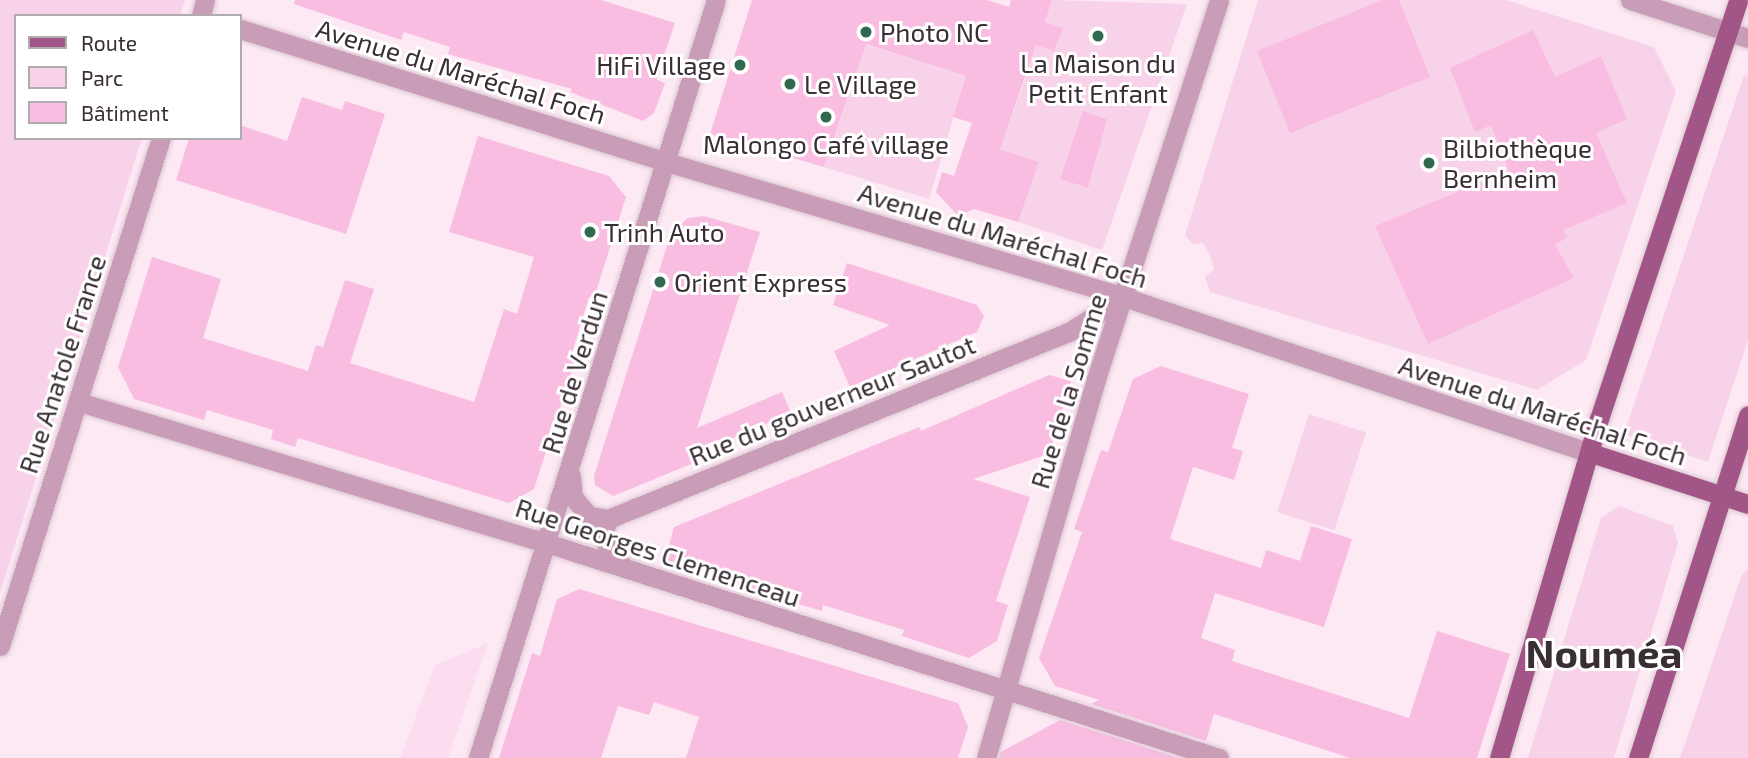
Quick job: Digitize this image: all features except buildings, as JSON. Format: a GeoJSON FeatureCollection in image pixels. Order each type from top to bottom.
{"type":"FeatureCollection","features":[{"type":"Feature","properties":{"kind":"main road"},"geometry":{"type":"LineString","coordinates":[[1499,758],[1591,453],[1738,0]]}},
{"type":"Feature","properties":{"kind":"main road"},"geometry":{"type":"LineString","coordinates":[[1638,758],[1748,415]]}},
{"type":"Feature","properties":{"kind":"main road","name":"Avenue du Maréchal Foch"},"geometry":{"type":"LineString","coordinates":[[1591,453],[1748,504]]}},
{"type":"Feature","properties":{"kind":"street","name":"Rue de Verdun"},"geometry":{"type":"LineString","coordinates":[[478,758],[571,474],[663,162],[716,0]]}},
{"type":"Feature","properties":{"kind":"street","name":"Rue de la Somme"},"geometry":{"type":"LineString","coordinates":[[986,758],[1096,379],[1219,0]]}},
{"type":"Feature","properties":{"kind":"street"},"geometry":{"type":"LineString","coordinates":[[1630,0],[1748,38]]}},
{"type":"Feature","properties":{"kind":"street","name":"Avenue du Maréchal Foch"},"geometry":{"type":"LineString","coordinates":[[242,30],[663,162],[1124,297],[1591,453]]}},
{"type":"Feature","properties":{"kind":"street","name":"Rue Anatole France"},"geometry":{"type":"LineString","coordinates":[[0,646],[160,140]]}},
{"type":"Feature","properties":{"kind":"street","name":"Rue du gouverneur Sautot"},"geometry":{"type":"LineString","coordinates":[[608,519],[1069,332],[1124,297]]}},
{"type":"Feature","properties":{"kind":"street","name":"Rue Georges Clemenceau"},"geometry":{"type":"LineString","coordinates":[[79,402],[547,543],[1219,758]]}},
{"type":"Feature","properties":{"kind":"street"},"geometry":{"type":"LineString","coordinates":[[571,474],[573,497],[589,516],[608,519],[603,535],[610,554],[626,569]]}},
{"type":"Feature","properties":{"kind":"shaded area"},"geometry":{"type":"Polygon","coordinates":[[[488,643],[448,758],[400,758],[435,665],[488,643]]]}},
{"type":"Feature","properties":{"kind":"green space"},"geometry":{"type":"Polygon","coordinates":[[[0,0],[185,0],[181,14],[14,14],[14,140],[141,140],[0,593],[0,0]]]}},
{"type":"Feature","properties":{"kind":"green space"},"geometry":{"type":"Polygon","coordinates":[[[1052,0],[1187,4],[1102,250],[1018,222],[1039,162],[966,138],[977,124],[1008,126],[1017,102],[988,93],[990,87],[1019,97],[1036,45],[1054,51],[1062,28],[1045,22],[1052,0]],[[1083,111],[1099,143],[1107,119],[1083,111]],[[1089,159],[1064,180],[1087,188],[1096,161],[1089,159]]]}},
{"type":"Feature","properties":{"kind":"green space","name":"Bilbiothèque Bernheim"},"geometry":{"type":"Polygon","coordinates":[[[1258,0],[1506,0],[1654,47],[1676,91],[1586,360],[1537,390],[1210,292],[1205,277],[1214,269],[1210,256],[1203,243],[1192,244],[1185,235],[1258,0]]]}},
{"type":"Feature","properties":{"kind":"green space"},"geometry":{"type":"Polygon","coordinates":[[[848,39],[966,76],[929,199],[824,167],[854,81],[848,39]]]}},
{"type":"Feature","properties":{"kind":"green space"},"geometry":{"type":"Polygon","coordinates":[[[1744,75],[1748,76],[1748,340],[1708,462],[1624,434],[1744,75]]]}},
{"type":"Feature","properties":{"kind":"green space"},"geometry":{"type":"Polygon","coordinates":[[[1309,414],[1366,433],[1334,530],[1277,512],[1309,414]]]}},
{"type":"Feature","properties":{"kind":"green space"},"geometry":{"type":"Polygon","coordinates":[[[1619,506],[1673,526],[1678,543],[1614,758],[1528,758],[1601,518],[1619,506]]]}},
{"type":"Feature","properties":{"kind":"green space"},"geometry":{"type":"Polygon","coordinates":[[[1748,569],[1748,758],[1680,758],[1742,574],[1748,569]]]}},
{"type":"Feature","properties":{"kind":"place","name":"Photo NC"},"geometry":{"type":"Point","coordinates":[866,32]}},
{"type":"Feature","properties":{"kind":"place","name":"La Maison du Petit Enfant"},"geometry":{"type":"Point","coordinates":[1098,36]}},
{"type":"Feature","properties":{"kind":"place","name":"HiFi Village"},"geometry":{"type":"Point","coordinates":[740,65]}},
{"type":"Feature","properties":{"kind":"place","name":"Le Village"},"geometry":{"type":"Point","coordinates":[790,84]}},
{"type":"Feature","properties":{"kind":"place","name":"Malongo Café village"},"geometry":{"type":"Point","coordinates":[826,117]}},
{"type":"Feature","properties":{"kind":"place","name":"Bilbiothèque Bernheim"},"geometry":{"type":"Point","coordinates":[1429,163]}},
{"type":"Feature","properties":{"kind":"place","name":"Trinh Auto"},"geometry":{"type":"Point","coordinates":[590,232]}},
{"type":"Feature","properties":{"kind":"place","name":"Orient Express"},"geometry":{"type":"Point","coordinates":[660,282]}},
{"type":"Feature","properties":{"kind":"district","name":"Nouméa"},"geometry":{"type":"Point","coordinates":[1604,652]}}]}
